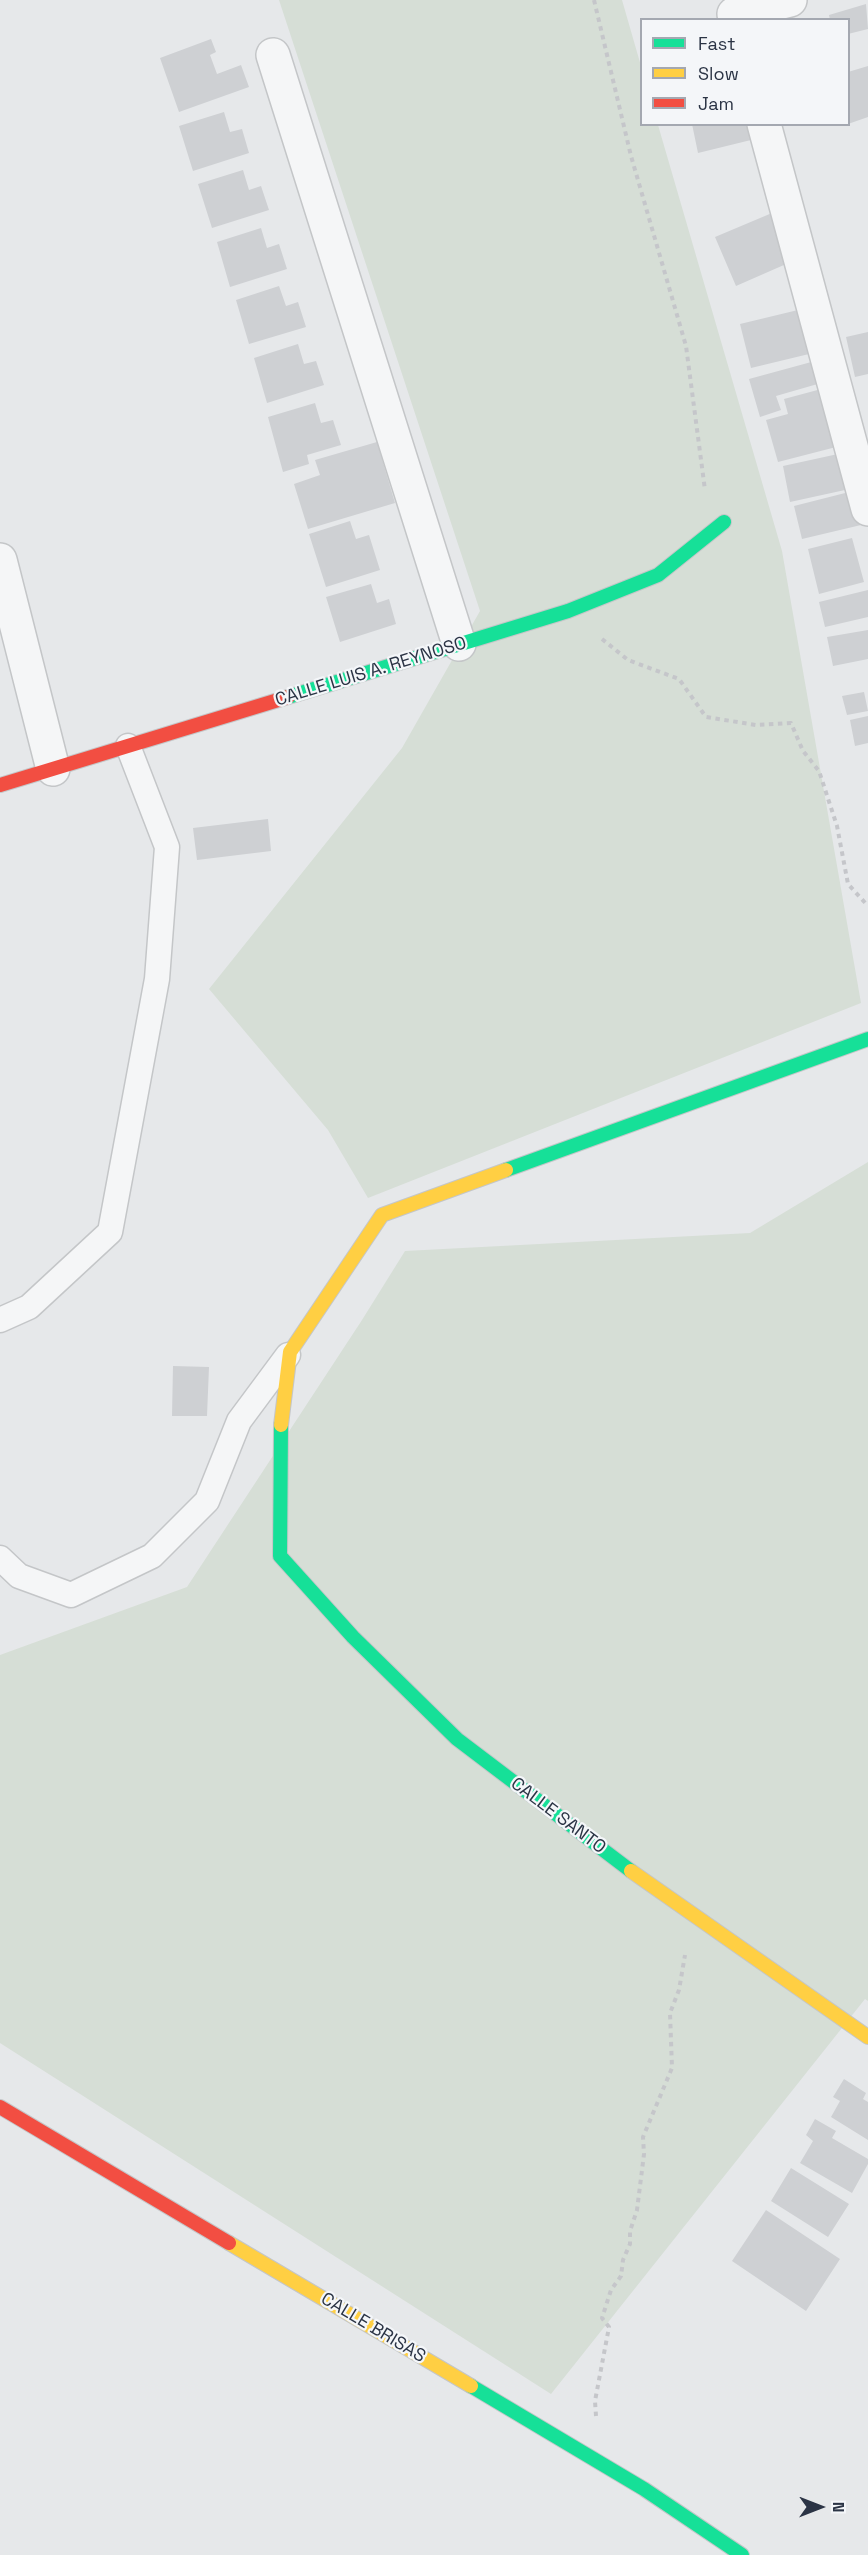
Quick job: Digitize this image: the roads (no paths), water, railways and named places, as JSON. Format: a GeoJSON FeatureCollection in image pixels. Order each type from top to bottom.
{"type":"FeatureCollection","features":[{"type":"Feature","properties":{"kind":"street"},"geometry":{"type":"LineString","coordinates":[[735,18],[734,14],[789,0]]}},
{"type":"Feature","properties":{"kind":"street"},"geometry":{"type":"LineString","coordinates":[[273,55],[459,644]]}},
{"type":"Feature","properties":{"kind":"street"},"geometry":{"type":"LineString","coordinates":[[765,126],[868,508]]}},
{"type":"Feature","properties":{"kind":"street","name":"CALLE LUIS A. REYNOSO"},"geometry":{"type":"LineString","coordinates":[[0,785],[568,611],[658,575],[724,522]]}},
{"type":"Feature","properties":{"kind":"street"},"geometry":{"type":"LineString","coordinates":[[0,560],[53,769]]}},
{"type":"Feature","properties":{"kind":"street"},"geometry":{"type":"LineString","coordinates":[[290,1352],[382,1215],[868,1039]]}},
{"type":"Feature","properties":{"kind":"street","name":"CALLE SANTO"},"geometry":{"type":"LineString","coordinates":[[290,1352],[281,1421],[280,1556],[353,1637],[457,1739],[624,1866],[868,2037]]}},
{"type":"Feature","properties":{"kind":"street","name":"CALLE BRISAS"},"geometry":{"type":"LineString","coordinates":[[0,2107],[616,2473],[742,2555]]}},
{"type":"Feature","properties":{"kind":"lane"},"geometry":{"type":"LineString","coordinates":[[0,1320],[28,1307],[110,1232],[157,979],[167,847],[128,746]]}},
{"type":"Feature","properties":{"kind":"lane"},"geometry":{"type":"LineString","coordinates":[[0,1558],[19,1576],[71,1595],[152,1556],[207,1501],[239,1421],[290,1352]]}}]}
